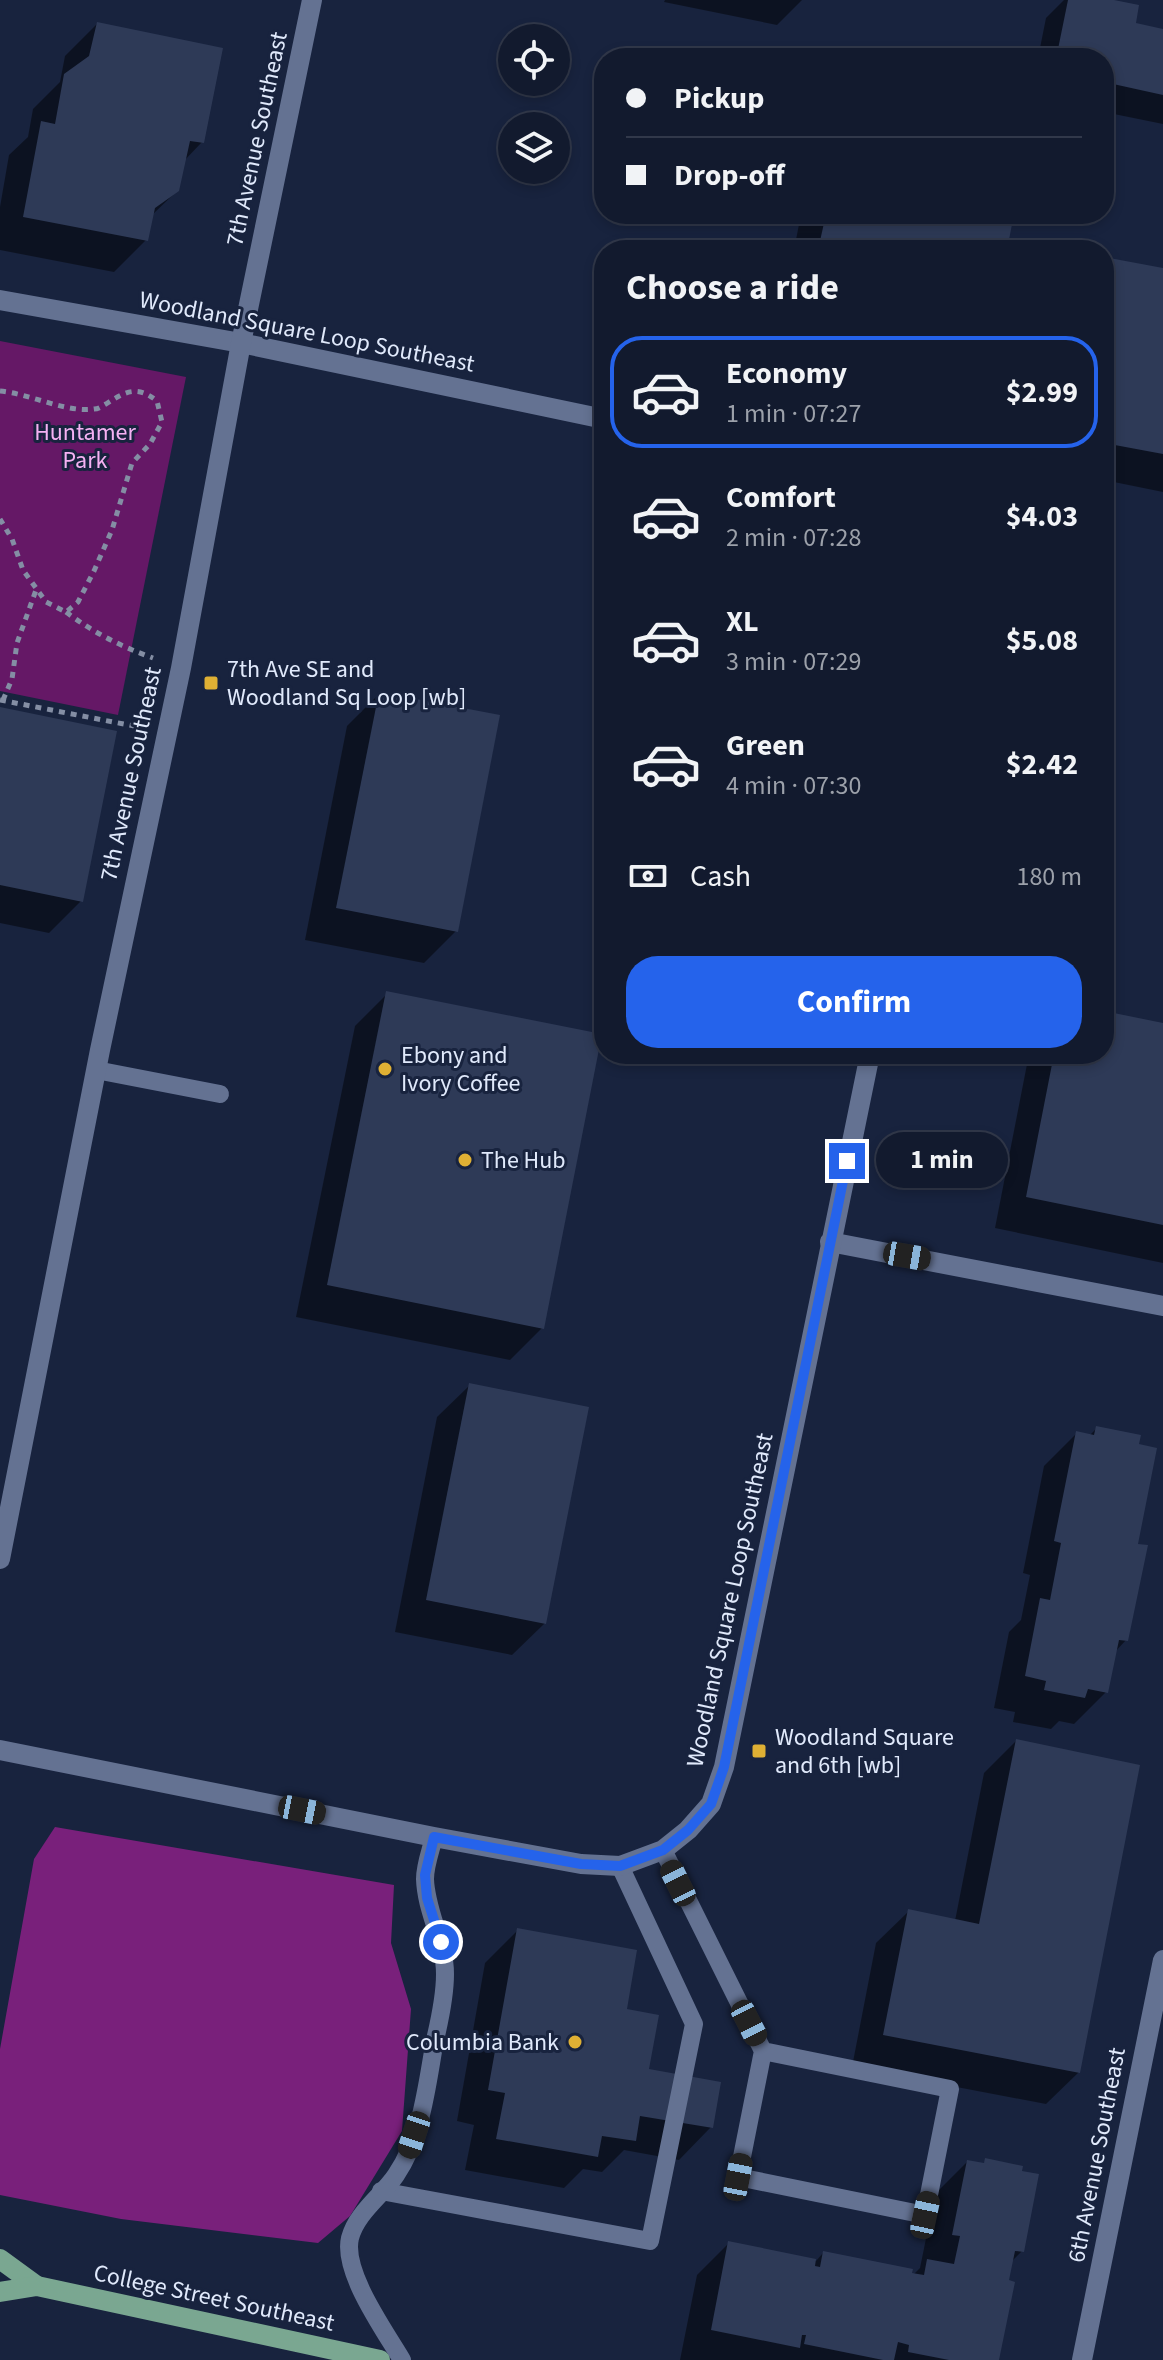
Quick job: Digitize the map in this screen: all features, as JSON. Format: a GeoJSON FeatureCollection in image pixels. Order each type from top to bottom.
{"type":"FeatureCollection","features":[{"type":"Feature","properties":{"kind":"main road","name":"College Street Southeast"},"geometry":{"type":"LineString","coordinates":[[0,2259],[37,2286]]}},
{"type":"Feature","properties":{"kind":"main road","name":"College Street Southeast"},"geometry":{"type":"LineString","coordinates":[[0,2292],[37,2286],[380,2360]]}},
{"type":"Feature","properties":{"kind":"street","name":"7th Avenue Southeast"},"geometry":{"type":"LineString","coordinates":[[0,1559],[96,1070],[181,668],[241,343],[312,0]]}},
{"type":"Feature","properties":{"kind":"street","name":"Woodland Square Loop Southeast"},"geometry":{"type":"LineString","coordinates":[[0,300],[241,343],[594,417]]}},
{"type":"Feature","properties":{"kind":"street","name":"Woodland Square Loop Southeast"},"geometry":{"type":"LineString","coordinates":[[0,1750],[581,1864],[620,1866],[663,1850],[688,1830],[711,1804],[724,1767],[868,1064]]}},
{"type":"Feature","properties":{"kind":"street"},"geometry":{"type":"LineString","coordinates":[[830,1242],[1163,1306]]}},
{"type":"Feature","properties":{"kind":"street","name":"6th Avenue Southeast"},"geometry":{"type":"LineString","coordinates":[[1082,2360],[1163,1960]]}},
{"type":"Feature","properties":{"kind":"lane"},"geometry":{"type":"LineString","coordinates":[[96,1070],[220,1094]]}},
{"type":"Feature","properties":{"kind":"lane"},"geometry":{"type":"LineString","coordinates":[[402,2360],[350,2262],[350,2239],[363,2212],[396,2176],[409,2151],[420,2118],[445,1973],[441,1942],[427,1898],[425,1875],[434,1837]]}},
{"type":"Feature","properties":{"kind":"lane"},"geometry":{"type":"LineString","coordinates":[[663,1850],[763,2051],[738,2177],[925,2215],[950,2089],[763,2051]]}},
{"type":"Feature","properties":{"kind":"lane"},"geometry":{"type":"LineString","coordinates":[[381,2191],[650,2241],[694,2024],[620,1866]]}},
{"type":"Feature","properties":{"kind":"path"},"geometry":{"type":"LineString","coordinates":[[0,391],[38,398],[62,407],[97,409],[130,390],[147,393],[157,401],[162,422],[150,444],[132,463],[112,530],[94,571],[78,602],[66,612]]}},
{"type":"Feature","properties":{"kind":"path"},"geometry":{"type":"LineString","coordinates":[[0,519],[12,539],[23,570],[46,602],[113,643],[181,668]]}},
{"type":"Feature","properties":{"kind":"path"},"geometry":{"type":"LineString","coordinates":[[37,589],[17,643],[12,679],[2,700],[167,733]]}},
{"type":"Feature","properties":{"kind":"green space","name":"Huntamer Park"},"geometry":{"type":"Polygon","coordinates":[[[0,341],[186,377],[118,715],[0,691],[0,341]]]}},
{"type":"Feature","properties":{"kind":"shaded area"},"geometry":{"type":"Polygon","coordinates":[[[55,1827],[394,1885],[391,1943],[411,2009],[402,2131],[350,2216],[318,2243],[121,2219],[0,2195],[0,2049],[34,1859],[55,1827]]]}},
{"type":"Feature","properties":{"kind":"building"},"geometry":{"type":"Polygon","coordinates":[[[1068,0],[1114,0],[1139,5],[1136,23],[1163,29],[1163,95],[1114,84],[1114,48],[1058,48],[1068,0]]]}},
{"type":"Feature","properties":{"kind":"building"},"geometry":{"type":"Polygon","coordinates":[[[97,22],[223,48],[204,143],[190,141],[179,191],[155,208],[148,241],[23,217],[41,121],[55,124],[64,74],[89,56],[97,22]]]}},
{"type":"Feature","properties":{"kind":"building"},"geometry":{"type":"Polygon","coordinates":[[[824,224],[1012,224],[1009,240],[820,240],[824,224]]]}},
{"type":"Feature","properties":{"kind":"building"},"geometry":{"type":"Polygon","coordinates":[[[1114,259],[1163,268],[1163,454],[1114,445],[1114,259]]]}},
{"type":"Feature","properties":{"kind":"building"},"geometry":{"type":"Polygon","coordinates":[[[379,692],[500,715],[458,932],[336,908],[379,692]]]}},
{"type":"Feature","properties":{"kind":"building"},"geometry":{"type":"Polygon","coordinates":[[[0,707],[117,731],[83,902],[0,885],[0,707]]]}},
{"type":"Feature","properties":{"kind":"building","name":"The Hub"},"geometry":{"type":"Polygon","coordinates":[[[386,991],[594,1032],[596,1064],[544,1329],[327,1285],[386,991]]]}},
{"type":"Feature","properties":{"kind":"building"},"geometry":{"type":"Polygon","coordinates":[[[1114,1013],[1163,1023],[1163,1225],[1026,1197],[1052,1064],[1114,1064],[1114,1013]]]}},
{"type":"Feature","properties":{"kind":"building"},"geometry":{"type":"Polygon","coordinates":[[[469,1383],[589,1407],[546,1624],[426,1600],[469,1383]]]}},
{"type":"Feature","properties":{"kind":"building"},"geometry":{"type":"Polygon","coordinates":[[[1096,1426],[1141,1435],[1139,1444],[1157,1448],[1138,1544],[1148,1545],[1128,1641],[1119,1640],[1108,1693],[1088,1689],[1085,1698],[1044,1690],[1046,1681],[1025,1676],[1040,1598],[1050,1600],[1061,1543],[1054,1541],[1076,1431],[1094,1435],[1096,1426]]]}},
{"type":"Feature","properties":{"kind":"building"},"geometry":{"type":"Polygon","coordinates":[[[1016,1739],[1140,1765],[1080,2073],[883,2035],[908,1909],[979,1924],[1016,1739]]]}},
{"type":"Feature","properties":{"kind":"building","name":"Columbia Bank"},"geometry":{"type":"Polygon","coordinates":[[[517,1928],[637,1950],[627,2009],[659,2015],[649,2069],[721,2082],[713,2128],[640,2116],[636,2141],[602,2136],[598,2157],[496,2139],[505,2093],[488,2090],[517,1928]]]}},
{"type":"Feature","properties":{"kind":"building"},"geometry":{"type":"Polygon","coordinates":[[[985,2158],[1023,2166],[1022,2171],[1039,2174],[1024,2252],[1015,2251],[1009,2280],[1015,2282],[999,2360],[949,2360],[908,2352],[909,2345],[898,2342],[894,2360],[883,2360],[804,2344],[806,2335],[802,2335],[800,2348],[711,2330],[728,2241],[816,2259],[815,2266],[820,2267],[823,2251],[913,2269],[912,2273],[924,2275],[927,2259],[954,2264],[960,2236],[952,2235],[967,2160],[984,2163],[985,2158]]]}},
{"type":"Feature","properties":{"kind":"place","name":"7th Ave SE and Woodland Sq Loop [wb]"},"geometry":{"type":"Point","coordinates":[211,683]}},
{"type":"Feature","properties":{"kind":"place","name":"Ebony and Ivory Coffee"},"geometry":{"type":"Point","coordinates":[385,1069]}},
{"type":"Feature","properties":{"kind":"place","name":"The Hub"},"geometry":{"type":"Point","coordinates":[465,1160]}},
{"type":"Feature","properties":{"kind":"place","name":"Woodland Square and 6th [wb]"},"geometry":{"type":"Point","coordinates":[759,1751]}},
{"type":"Feature","properties":{"kind":"place","name":"Columbia Bank"},"geometry":{"type":"Point","coordinates":[575,2042]}},
{"type":"Feature","properties":{"kind":"route"},"geometry":{"type":"LineString","coordinates":[[441,1942],[427,1898],[425,1875],[434,1837],[581,1864],[620,1866],[663,1850],[688,1830],[711,1804],[724,1767],[847,1161]]}}]}
